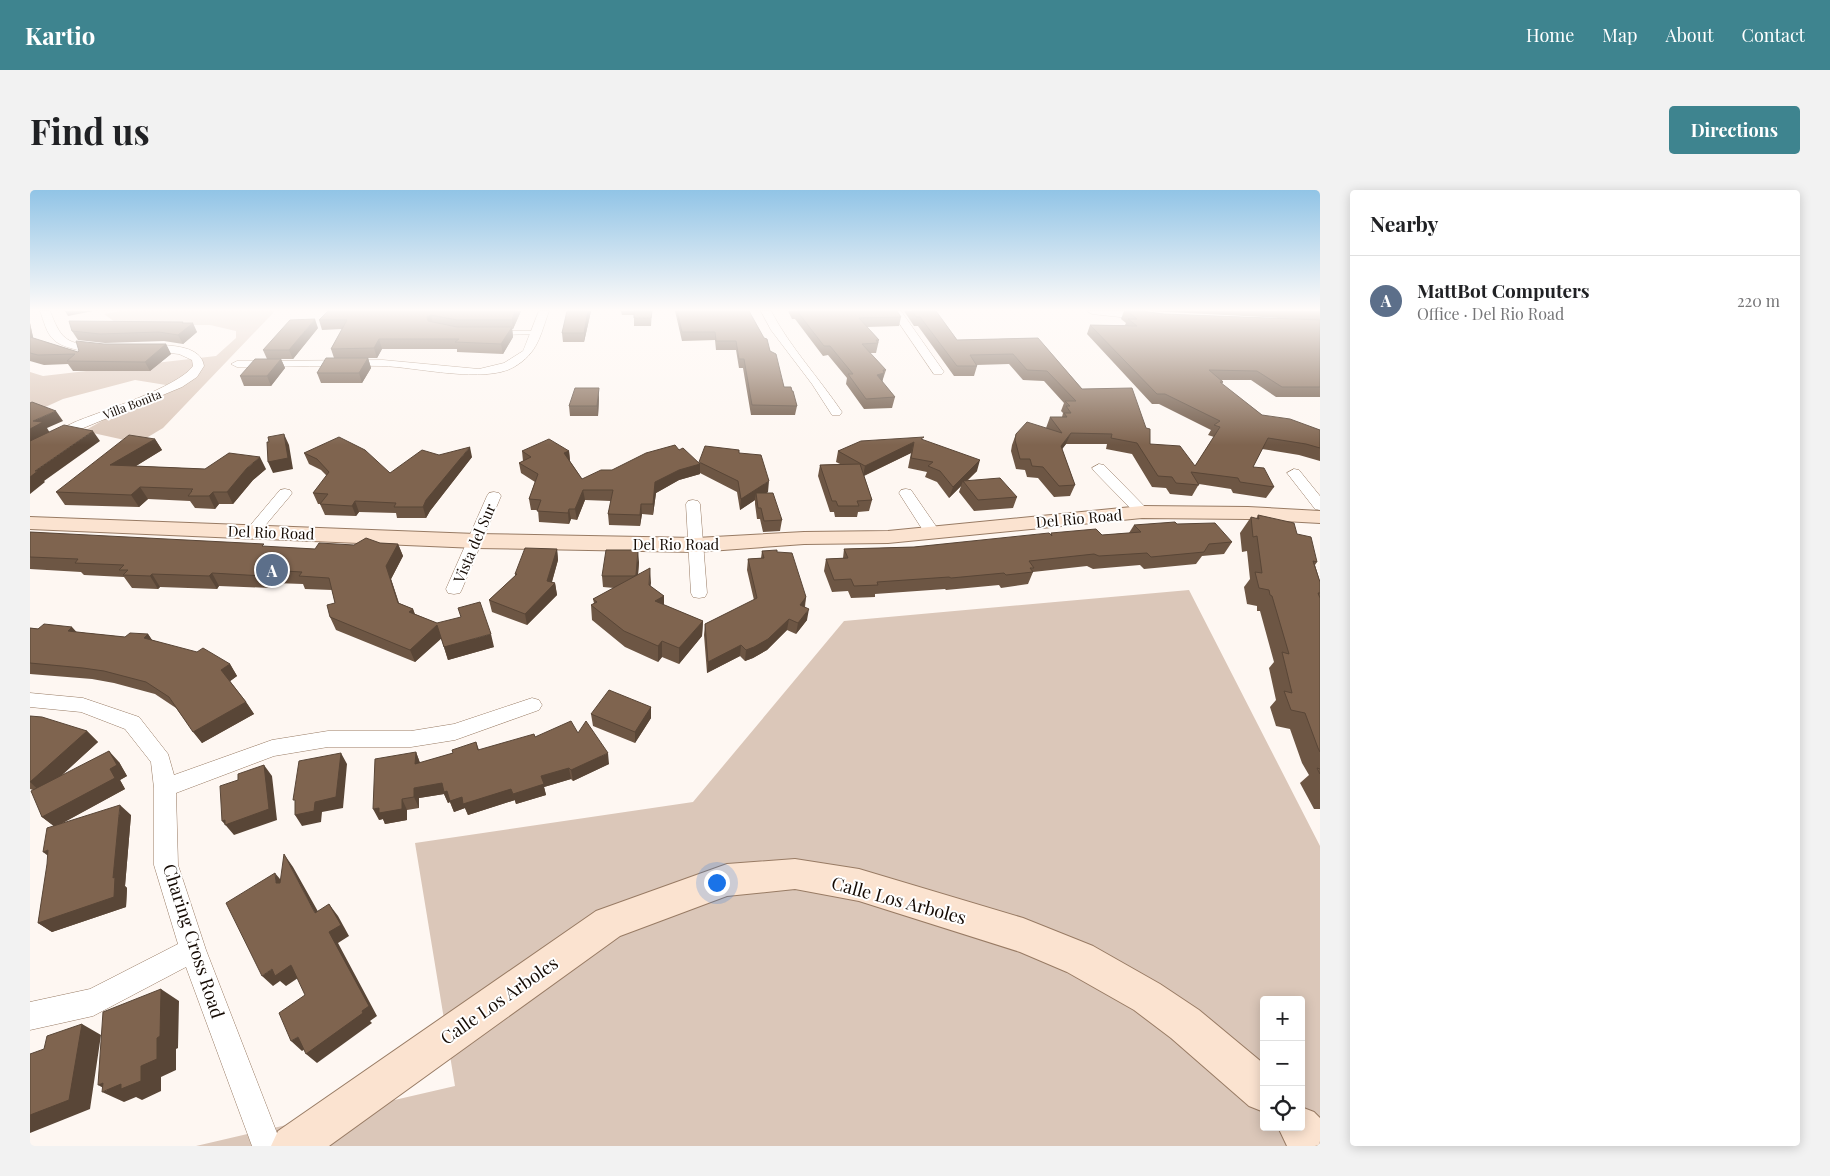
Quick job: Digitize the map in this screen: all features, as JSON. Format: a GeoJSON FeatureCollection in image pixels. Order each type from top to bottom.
{"type":"FeatureCollection","features":[{"type":"Feature","properties":{"kind":"main road","name":"Del Rio Road"},"geometry":{"type":"LineString","coordinates":[[30,523],[476,541],[696,544],[888,536],[1142,512],[1248,512],[1320,517]]}},
{"type":"Feature","properties":{"kind":"main road","name":"Calle Los Arboles"},"geometry":{"type":"LineString","coordinates":[[293,1146],[608,923],[726,880],[795,874],[859,885],[1023,935],[1073,956],[1147,997],[1223,1054],[1260,1087]]}},
{"type":"Feature","properties":{"kind":"main road"},"geometry":{"type":"LineString","coordinates":[[1303,1131],[1316,1146]]}},
{"type":"Feature","properties":{"kind":"street","name":"Villa Bonita"},"geometry":{"type":"LineString","coordinates":[[30,450],[77,426],[178,385],[192,376],[198,367],[198,359],[192,356]]}},
{"type":"Feature","properties":{"kind":"street"},"geometry":{"type":"LineString","coordinates":[[237,364],[383,363],[479,372],[508,366],[524,356]]}},
{"type":"Feature","properties":{"kind":"street"},"geometry":{"type":"LineString","coordinates":[[796,356],[836,412]]}},
{"type":"Feature","properties":{"kind":"street"},"geometry":{"type":"LineString","coordinates":[[927,356],[938,372]]}},
{"type":"Feature","properties":{"kind":"street"},"geometry":{"type":"LineString","coordinates":[[1099,468],[1142,512]]}},
{"type":"Feature","properties":{"kind":"street"},"geometry":{"type":"LineString","coordinates":[[1294,473],[1320,506]]}},
{"type":"Feature","properties":{"kind":"street"},"geometry":{"type":"LineString","coordinates":[[253,531],[285,493]]}},
{"type":"Feature","properties":{"kind":"street"},"geometry":{"type":"LineString","coordinates":[[906,493],[932,532]]}},
{"type":"Feature","properties":{"kind":"street","name":"Vista del Sur"},"geometry":{"type":"LineString","coordinates":[[454,589],[494,496]]}},
{"type":"Feature","properties":{"kind":"street"},"geometry":{"type":"LineString","coordinates":[[693,504],[699,593]]}},
{"type":"Feature","properties":{"kind":"street","name":"Charing Cross Road"},"geometry":{"type":"LineString","coordinates":[[30,700],[83,705],[132,723],[161,760],[165,788],[166,865],[193,950],[267,1146]]}},
{"type":"Feature","properties":{"kind":"street"},"geometry":{"type":"LineString","coordinates":[[165,788],[272,748],[328,739],[411,739],[456,732],[532,705]]}},
{"type":"Feature","properties":{"kind":"street"},"geometry":{"type":"LineString","coordinates":[[30,1016],[93,1002],[193,950]]}},
{"type":"Feature","properties":{"kind":"shaded area"},"geometry":{"type":"Polygon","coordinates":[[[232,356],[163,428],[138,443],[84,431],[166,385],[135,380],[63,399],[30,414],[30,372],[43,376],[232,356]]]}},
{"type":"Feature","properties":{"kind":"shaded area"},"geometry":{"type":"Polygon","coordinates":[[[1189,590],[1320,846],[1320,1146],[196,1146],[455,1086],[415,843],[693,802],[844,621],[1189,590]]]}},
{"type":"Feature","properties":{"kind":"building"},"geometry":{"type":"Polygon","coordinates":[[[73,356],[152,356],[145,362],[67,361],[73,356]]]}},
{"type":"Feature","properties":{"kind":"building"},"geometry":{"type":"Polygon","coordinates":[[[738,356],[776,356],[784,387],[791,387],[797,406],[752,405],[744,359],[739,359],[738,356]]]}},
{"type":"Feature","properties":{"kind":"building"},"geometry":{"type":"Polygon","coordinates":[[[838,356],[873,356],[886,370],[883,370],[884,373],[877,375],[895,397],[866,399],[848,374],[853,374],[838,356]]]}},
{"type":"Feature","properties":{"kind":"building"},"geometry":{"type":"Polygon","coordinates":[[[949,356],[970,356],[977,366],[957,366],[949,356]]]}},
{"type":"Feature","properties":{"kind":"building"},"geometry":{"type":"Polygon","coordinates":[[[1014,356],[1053,356],[1082,389],[1132,388],[1146,428],[1150,429],[1150,444],[1180,446],[1195,466],[1220,427],[1214,425],[1220,421],[1165,394],[1157,394],[1120,356],[1320,356],[1320,387],[1282,387],[1257,371],[1209,370],[1223,382],[1220,382],[1262,415],[1290,419],[1320,430],[1320,448],[1268,438],[1253,467],[1264,468],[1274,487],[1240,482],[1238,478],[1191,472],[1199,485],[1176,483],[1172,477],[1158,476],[1137,443],[1111,438],[1112,434],[1071,433],[1061,446],[1075,485],[1059,486],[1043,467],[1032,466],[1030,459],[1020,459],[1015,440],[1016,434],[1027,422],[1062,433],[1050,417],[1067,417],[1064,413],[1071,413],[1066,406],[1070,406],[1065,401],[1076,401],[1047,371],[1027,370],[1014,356]]]}},
{"type":"Feature","properties":{"kind":"building"},"geometry":{"type":"Polygon","coordinates":[[[326,358],[368,358],[359,373],[317,373],[326,358]]]}},
{"type":"Feature","properties":{"kind":"building"},"geometry":{"type":"Polygon","coordinates":[[[255,359],[281,359],[267,376],[240,376],[255,359]]]}},
{"type":"Feature","properties":{"kind":"building"},"geometry":{"type":"Polygon","coordinates":[[[575,388],[599,388],[597,406],[569,406],[575,388]]]}},
{"type":"Feature","properties":{"kind":"building"},"geometry":{"type":"Polygon","coordinates":[[[32,402],[56,411],[33,421],[43,422],[30,429],[30,403],[32,402]]]}},
{"type":"Feature","properties":{"kind":"building"},"geometry":{"type":"Polygon","coordinates":[[[64,425],[93,431],[35,471],[38,471],[30,477],[30,441],[64,425]]]}},
{"type":"Feature","properties":{"kind":"building"},"geometry":{"type":"Polygon","coordinates":[[[284,434],[288,458],[268,462],[268,437],[284,434]]]}},
{"type":"Feature","properties":{"kind":"building"},"geometry":{"type":"Polygon","coordinates":[[[129,435],[155,439],[110,465],[205,469],[229,453],[260,457],[247,468],[227,492],[213,492],[209,496],[188,496],[193,489],[140,487],[131,495],[56,492],[129,435]]]}},
{"type":"Feature","properties":{"kind":"building"},"geometry":{"type":"Polygon","coordinates":[[[339,437],[365,450],[390,473],[422,450],[439,455],[470,447],[426,500],[423,507],[394,507],[396,503],[355,501],[352,506],[320,504],[328,494],[313,493],[329,472],[317,459],[304,453],[339,437]]]}},
{"type":"Feature","properties":{"kind":"building"},"geometry":{"type":"Polygon","coordinates":[[[924,437],[921,439],[980,460],[953,487],[940,471],[928,466],[933,462],[911,458],[914,442],[865,466],[838,451],[861,441],[924,437]]]}},
{"type":"Feature","properties":{"kind":"building"},"geometry":{"type":"Polygon","coordinates":[[[549,439],[569,451],[564,453],[582,479],[601,470],[612,470],[646,453],[675,445],[679,450],[683,448],[700,464],[679,470],[655,482],[653,504],[641,504],[640,515],[608,514],[613,490],[583,490],[575,509],[569,509],[568,513],[537,511],[541,500],[529,499],[538,474],[519,463],[531,457],[522,451],[549,439]]]}},
{"type":"Feature","properties":{"kind":"building"},"geometry":{"type":"Polygon","coordinates":[[[705,446],[739,450],[739,453],[761,455],[769,481],[741,499],[738,481],[699,462],[705,446]]]}},
{"type":"Feature","properties":{"kind":"building"},"geometry":{"type":"Polygon","coordinates":[[[860,464],[872,500],[857,501],[859,506],[838,506],[836,501],[832,501],[820,465],[860,464]]]}},
{"type":"Feature","properties":{"kind":"building"},"geometry":{"type":"Polygon","coordinates":[[[1000,478],[1017,497],[978,500],[963,481],[1000,478]]]}},
{"type":"Feature","properties":{"kind":"building"},"geometry":{"type":"Polygon","coordinates":[[[756,493],[773,493],[782,520],[764,521],[761,508],[758,508],[756,493]]]}},
{"type":"Feature","properties":{"kind":"building"},"geometry":{"type":"Polygon","coordinates":[[[1258,515],[1294,523],[1297,534],[1311,537],[1317,562],[1313,561],[1320,582],[1320,593],[1318,593],[1320,598],[1320,752],[1305,713],[1291,710],[1284,691],[1292,693],[1282,652],[1289,654],[1272,596],[1269,590],[1259,588],[1255,572],[1262,573],[1257,536],[1253,537],[1251,517],[1259,519],[1258,515]]]}},
{"type":"Feature","properties":{"kind":"building"},"geometry":{"type":"Polygon","coordinates":[[[1175,522],[1177,524],[1215,523],[1232,542],[1209,544],[1204,552],[1151,557],[1147,553],[1099,556],[1094,554],[1029,561],[1034,568],[1030,568],[1033,572],[877,582],[878,585],[854,586],[851,579],[834,580],[826,559],[848,558],[844,549],[914,547],[1049,533],[1052,536],[1051,533],[1096,529],[1102,535],[1141,532],[1134,525],[1175,522]]]}},
{"type":"Feature","properties":{"kind":"building"},"geometry":{"type":"Polygon","coordinates":[[[30,532],[264,544],[262,546],[315,549],[319,543],[354,545],[366,538],[380,543],[398,544],[386,566],[398,603],[413,609],[409,612],[437,623],[461,617],[458,608],[480,602],[491,634],[444,647],[437,625],[410,650],[330,617],[327,605],[335,603],[329,578],[299,576],[302,572],[267,570],[263,576],[212,573],[209,576],[123,575],[128,570],[119,570],[124,565],[75,563],[78,559],[30,557],[30,532]]]}},
{"type":"Feature","properties":{"kind":"building"},"geometry":{"type":"Polygon","coordinates":[[[525,548],[557,549],[547,581],[555,583],[525,614],[489,600],[517,574],[515,574],[525,548]]]}},
{"type":"Feature","properties":{"kind":"building"},"geometry":{"type":"Polygon","coordinates":[[[606,550],[638,550],[636,575],[602,576],[606,550]]]}},
{"type":"Feature","properties":{"kind":"building"},"geometry":{"type":"Polygon","coordinates":[[[777,550],[777,552],[792,553],[806,597],[800,605],[809,609],[798,623],[789,619],[768,639],[754,647],[746,650],[741,645],[708,662],[705,624],[757,598],[748,559],[764,558],[762,551],[777,550]]]}},
{"type":"Feature","properties":{"kind":"building"},"geometry":{"type":"Polygon","coordinates":[[[650,568],[649,585],[664,596],[655,601],[703,621],[679,648],[662,641],[658,646],[624,631],[591,605],[597,602],[593,599],[650,568]]]}},
{"type":"Feature","properties":{"kind":"building"},"geometry":{"type":"Polygon","coordinates":[[[44,624],[72,627],[68,631],[125,637],[130,633],[148,634],[144,638],[197,652],[203,648],[230,664],[221,670],[246,702],[193,732],[169,697],[146,682],[104,671],[30,663],[30,628],[38,629],[44,624]]]}},
{"type":"Feature","properties":{"kind":"building"},"geometry":{"type":"Polygon","coordinates":[[[609,690],[651,707],[635,732],[591,714],[609,690]]]}},
{"type":"Feature","properties":{"kind":"building"},"geometry":{"type":"Polygon","coordinates":[[[30,716],[42,717],[87,731],[30,782],[30,716]]]}},
{"type":"Feature","properties":{"kind":"building"},"geometry":{"type":"Polygon","coordinates":[[[571,721],[578,733],[586,721],[608,753],[571,770],[569,768],[541,776],[544,784],[513,794],[511,789],[463,804],[462,797],[450,801],[447,791],[444,792],[442,783],[414,788],[414,797],[402,799],[402,809],[379,813],[379,808],[373,809],[375,759],[416,752],[415,764],[453,753],[452,750],[476,742],[478,750],[534,734],[535,737],[571,721]]]}},
{"type":"Feature","properties":{"kind":"building"},"geometry":{"type":"Polygon","coordinates":[[[109,751],[117,765],[110,769],[115,778],[42,817],[31,791],[109,751]]]}},
{"type":"Feature","properties":{"kind":"building"},"geometry":{"type":"Polygon","coordinates":[[[341,753],[336,797],[315,802],[314,811],[295,815],[295,800],[293,800],[299,761],[341,753]]]}},
{"type":"Feature","properties":{"kind":"building"},"geometry":{"type":"Polygon","coordinates":[[[264,765],[269,809],[225,825],[225,820],[222,821],[220,786],[238,780],[238,774],[264,765]]]}},
{"type":"Feature","properties":{"kind":"building"},"geometry":{"type":"Polygon","coordinates":[[[120,805],[113,878],[115,877],[114,897],[38,923],[47,864],[48,850],[43,852],[47,828],[120,805]]]}},
{"type":"Feature","properties":{"kind":"building"},"geometry":{"type":"Polygon","coordinates":[[[284,854],[315,913],[329,904],[341,925],[329,932],[369,1006],[362,1011],[363,1013],[306,1054],[298,1037],[291,1041],[279,1013],[305,995],[291,965],[275,976],[272,969],[262,976],[226,903],[275,873],[276,883],[280,883],[284,854]]]}},
{"type":"Feature","properties":{"kind":"building"},"geometry":{"type":"Polygon","coordinates":[[[161,989],[160,1036],[157,1038],[157,1059],[141,1066],[141,1081],[121,1089],[121,1084],[102,1092],[103,1083],[98,1085],[103,1012],[161,989]]]}},
{"type":"Feature","properties":{"kind":"building"},"geometry":{"type":"Polygon","coordinates":[[[82,1024],[69,1100],[30,1115],[30,1054],[44,1049],[47,1036],[82,1024]]]}},
{"type":"Feature","properties":{"kind":"place","name":"MattBot Computers"},"geometry":{"type":"Point","coordinates":[272,570]}}]}
